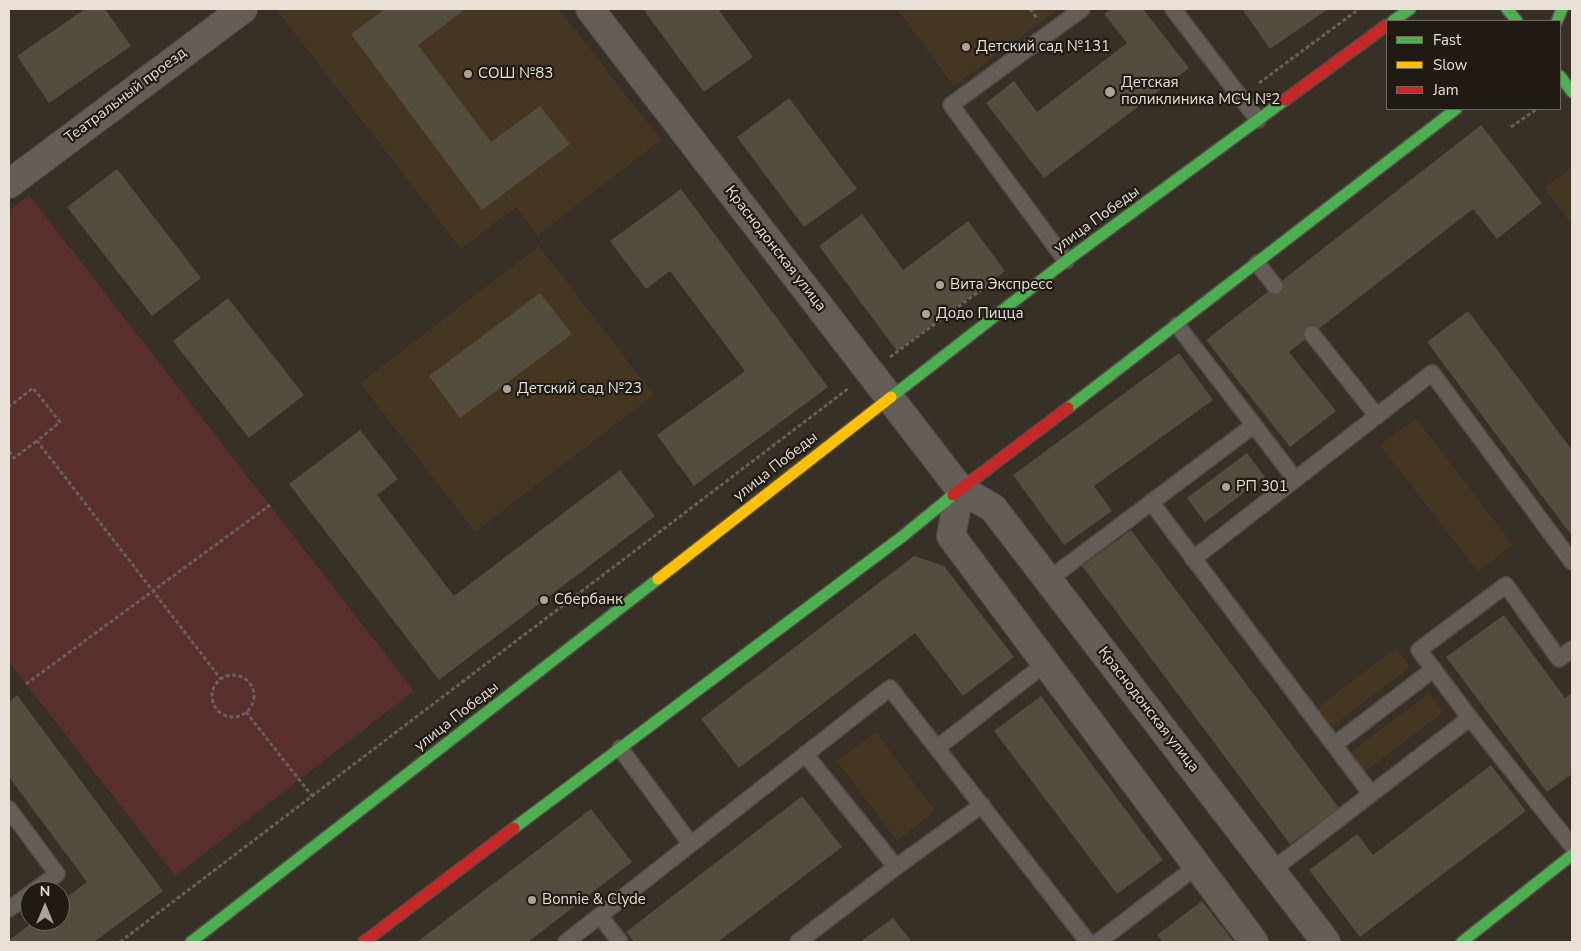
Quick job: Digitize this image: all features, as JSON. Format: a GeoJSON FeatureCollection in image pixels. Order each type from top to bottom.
{"type":"FeatureCollection","features":[{"type":"Feature","properties":{"kind":"main road"},"geometry":{"type":"LineString","coordinates":[[1394,20],[1410,9]]}},
{"type":"Feature","properties":{"kind":"main road"},"geometry":{"type":"LineString","coordinates":[[1507,9],[1516,20]]}},
{"type":"Feature","properties":{"kind":"main road","name":"улица Победы"},"geometry":{"type":"LineString","coordinates":[[191,942],[1066,261],[1385,28]]}},
{"type":"Feature","properties":{"kind":"main road"},"geometry":{"type":"LineString","coordinates":[[1561,77],[1572,92]]}},
{"type":"Feature","properties":{"kind":"main road"},"geometry":{"type":"LineString","coordinates":[[364,942],[903,536],[960,489],[992,467],[1177,325],[1448,112]]}},
{"type":"Feature","properties":{"kind":"main road"},"geometry":{"type":"LineString","coordinates":[[1462,942],[1572,855]]}},
{"type":"Feature","properties":{"kind":"street","name":"Театральный проезд"},"geometry":{"type":"LineString","coordinates":[[9,184],[243,9]]}},
{"type":"Feature","properties":{"kind":"street","name":"Краснодонская улица"},"geometry":{"type":"LineString","coordinates":[[590,9],[960,489],[992,508],[1326,942]]}},
{"type":"Feature","properties":{"kind":"street"},"geometry":{"type":"LineString","coordinates":[[960,489],[951,536],[1254,942]]}},
{"type":"Feature","properties":{"kind":"lane"},"geometry":{"type":"LineString","coordinates":[[1066,261],[951,105],[1082,9]]}},
{"type":"Feature","properties":{"kind":"lane"},"geometry":{"type":"LineString","coordinates":[[1173,9],[1258,120]]}},
{"type":"Feature","properties":{"kind":"lane"},"geometry":{"type":"LineString","coordinates":[[1256,263],[1275,286]]}},
{"type":"Feature","properties":{"kind":"lane"},"geometry":{"type":"LineString","coordinates":[[1177,325],[1295,480]]}},
{"type":"Feature","properties":{"kind":"lane"},"geometry":{"type":"LineString","coordinates":[[1312,334],[1377,416]]}},
{"type":"Feature","properties":{"kind":"lane"},"geometry":{"type":"LineString","coordinates":[[1193,558],[1432,373],[1572,562]]}},
{"type":"Feature","properties":{"kind":"lane"},"geometry":{"type":"LineString","coordinates":[[1048,580],[1254,425]]}},
{"type":"Feature","properties":{"kind":"lane"},"geometry":{"type":"LineString","coordinates":[[1151,502],[1370,794]]}},
{"type":"Feature","properties":{"kind":"lane"},"geometry":{"type":"LineString","coordinates":[[1572,649],[1559,659],[1506,585],[1419,650],[1470,718],[1572,846]]}},
{"type":"Feature","properties":{"kind":"lane"},"geometry":{"type":"LineString","coordinates":[[937,748],[1046,663]]}},
{"type":"Feature","properties":{"kind":"lane"},"geometry":{"type":"LineString","coordinates":[[1334,746],[1434,669]]}},
{"type":"Feature","properties":{"kind":"lane"},"geometry":{"type":"LineString","coordinates":[[566,942],[890,688],[1088,942]]}},
{"type":"Feature","properties":{"kind":"lane"},"geometry":{"type":"LineString","coordinates":[[1271,871],[1470,718]]}},
{"type":"Feature","properties":{"kind":"lane"},"geometry":{"type":"LineString","coordinates":[[620,748],[690,843]]}},
{"type":"Feature","properties":{"kind":"lane"},"geometry":{"type":"LineString","coordinates":[[806,754],[896,867]]}},
{"type":"Feature","properties":{"kind":"lane"},"geometry":{"type":"LineString","coordinates":[[798,942],[896,867],[982,805]]}},
{"type":"Feature","properties":{"kind":"lane"},"geometry":{"type":"LineString","coordinates":[[9,810],[57,874],[48,881]]}},
{"type":"Feature","properties":{"kind":"lane"},"geometry":{"type":"LineString","coordinates":[[1098,942],[1197,866]]}},
{"type":"Feature","properties":{"kind":"lane"},"geometry":{"type":"LineString","coordinates":[[9,910],[20,902]]}},
{"type":"Feature","properties":{"kind":"lane"},"geometry":{"type":"LineString","coordinates":[[600,916],[620,942]]}},
{"type":"Feature","properties":{"kind":"path"},"geometry":{"type":"LineString","coordinates":[[1240,97],[1359,9]]}},
{"type":"Feature","properties":{"kind":"path"},"geometry":{"type":"LineString","coordinates":[[1511,127],[1536,110]]}},
{"type":"Feature","properties":{"kind":"path"},"geometry":{"type":"LineString","coordinates":[[120,942],[870,372],[996,280]]}},
{"type":"Feature","properties":{"kind":"path"},"geometry":{"type":"LineString","coordinates":[[9,406],[33,388],[60,422],[14,458],[9,451]]}},
{"type":"Feature","properties":{"kind":"path"},"geometry":{"type":"LineString","coordinates":[[37,441],[220,679]]}},
{"type":"Feature","properties":{"kind":"path"},"geometry":{"type":"LineString","coordinates":[[26,684],[270,505]]}},
{"type":"Feature","properties":{"kind":"path"},"geometry":{"type":"LineString","coordinates":[[230,674],[236,675],[248,681],[252,686],[254,699],[251,706],[240,716],[225,716],[214,706],[212,692],[214,685],[220,679],[230,674]]}},
{"type":"Feature","properties":{"kind":"path"},"geometry":{"type":"LineString","coordinates":[[246,712],[312,796]]}},
{"type":"Feature","properties":{"kind":"shaded area","name":"СОШ №83"},"geometry":{"type":"Polygon","coordinates":[[[276,9],[559,9],[661,140],[538,235],[516,207],[461,249],[276,9]]]}},
{"type":"Feature","properties":{"kind":"shaded area","name":"Детский сад №131"},"geometry":{"type":"Polygon","coordinates":[[[897,9],[1059,9],[954,86],[897,9]]]}},
{"type":"Feature","properties":{"kind":"shaded area"},"geometry":{"type":"Polygon","coordinates":[[[1572,167],[1572,225],[1544,188],[1572,167]]]}},
{"type":"Feature","properties":{"kind":"shaded area"},"geometry":{"type":"Polygon","coordinates":[[[29,195],[414,691],[175,876],[9,662],[9,211],[29,195]]]}},
{"type":"Feature","properties":{"kind":"shaded area","name":"Детский сад №23"},"geometry":{"type":"Polygon","coordinates":[[[539,246],[654,395],[475,532],[360,383],[539,246]]]}},
{"type":"Feature","properties":{"kind":"shaded area"},"geometry":{"type":"Polygon","coordinates":[[[1416,418],[1513,545],[1478,572],[1380,445],[1416,418]]]}},
{"type":"Feature","properties":{"kind":"shaded area"},"geometry":{"type":"Polygon","coordinates":[[[1396,648],[1410,667],[1329,729],[1314,710],[1396,648]]]}},
{"type":"Feature","properties":{"kind":"shaded area"},"geometry":{"type":"Polygon","coordinates":[[[1429,693],[1443,712],[1362,774],[1347,755],[1429,693]]]}},
{"type":"Feature","properties":{"kind":"shaded area"},"geometry":{"type":"Polygon","coordinates":[[[876,732],[935,811],[897,841],[837,761],[876,732]]]}},
{"type":"Feature","properties":{"kind":"building"},"geometry":{"type":"Polygon","coordinates":[[[85,9],[105,9],[131,46],[49,103],[17,56],[85,9]]]}},
{"type":"Feature","properties":{"kind":"building"},"geometry":{"type":"Polygon","coordinates":[[[385,9],[462,9],[463,11],[418,45],[491,142],[540,106],[570,144],[482,210],[351,34],[385,9]]]}},
{"type":"Feature","properties":{"kind":"building"},"geometry":{"type":"Polygon","coordinates":[[[643,9],[718,9],[753,57],[704,92],[643,9]]]}},
{"type":"Feature","properties":{"kind":"building","name":"Детская поликлиника МСЧ №2"},"geometry":{"type":"Polygon","coordinates":[[[1111,9],[1143,9],[1189,68],[1044,178],[986,103],[1014,81],[1037,112],[1127,43],[1104,14],[1111,9]]]}},
{"type":"Feature","properties":{"kind":"building"},"geometry":{"type":"Polygon","coordinates":[[[1242,9],[1328,9],[1270,49],[1242,9]]]}},
{"type":"Feature","properties":{"kind":"building"},"geometry":{"type":"Polygon","coordinates":[[[789,98],[857,189],[804,227],[737,137],[789,98]]]}},
{"type":"Feature","properties":{"kind":"building"},"geometry":{"type":"Polygon","coordinates":[[[1481,125],[1542,203],[1497,239],[1473,209],[1289,352],[1336,411],[1290,447],[1206,340],[1481,125]]]}},
{"type":"Feature","properties":{"kind":"building"},"geometry":{"type":"Polygon","coordinates":[[[117,169],[201,278],[152,316],[67,207],[117,169]]]}},
{"type":"Feature","properties":{"kind":"building"},"geometry":{"type":"Polygon","coordinates":[[[681,189],[828,387],[694,486],[657,435],[745,371],[670,271],[646,289],[610,241],[681,189]]]}},
{"type":"Feature","properties":{"kind":"building"},"geometry":{"type":"Polygon","coordinates":[[[862,214],[903,270],[968,221],[1005,271],[897,351],[819,246],[862,214]]]}},
{"type":"Feature","properties":{"kind":"building"},"geometry":{"type":"Polygon","coordinates":[[[540,293],[572,334],[460,418],[429,376],[540,293]]]}},
{"type":"Feature","properties":{"kind":"building"},"geometry":{"type":"Polygon","coordinates":[[[228,298],[304,395],[249,438],[173,341],[228,298]]]}},
{"type":"Feature","properties":{"kind":"building"},"geometry":{"type":"Polygon","coordinates":[[[1468,311],[1572,450],[1572,536],[1427,342],[1468,311]]]}},
{"type":"Feature","properties":{"kind":"building"},"geometry":{"type":"Polygon","coordinates":[[[1179,353],[1213,400],[1094,486],[1112,511],[1064,545],[1013,475],[1179,353]]]}},
{"type":"Feature","properties":{"kind":"building"},"geometry":{"type":"Polygon","coordinates":[[[360,430],[398,479],[377,495],[454,596],[620,470],[655,516],[439,680],[289,484],[360,430]]]}},
{"type":"Feature","properties":{"kind":"building","name":"РП 301"},"geometry":{"type":"Polygon","coordinates":[[[1247,453],[1265,477],[1205,522],[1187,498],[1247,453]]]}},
{"type":"Feature","properties":{"kind":"building"},"geometry":{"type":"Polygon","coordinates":[[[1131,530],[1339,808],[1290,844],[1082,566],[1131,530]]]}},
{"type":"Feature","properties":{"kind":"building"},"geometry":{"type":"Polygon","coordinates":[[[914,556],[944,566],[1014,657],[963,696],[915,633],[739,768],[701,719],[914,556]]]}},
{"type":"Feature","properties":{"kind":"building"},"geometry":{"type":"Polygon","coordinates":[[[1504,615],[1565,698],[1572,693],[1572,774],[1547,792],[1446,657],[1504,615]]]}},
{"type":"Feature","properties":{"kind":"building"},"geometry":{"type":"Polygon","coordinates":[[[17,695],[163,891],[94,942],[9,942],[21,931],[70,931],[70,895],[87,882],[9,777],[9,702],[17,695]]]}},
{"type":"Feature","properties":{"kind":"building"},"geometry":{"type":"Polygon","coordinates":[[[1041,696],[1163,860],[1117,894],[994,731],[1041,696]]]}},
{"type":"Feature","properties":{"kind":"building"},"geometry":{"type":"Polygon","coordinates":[[[1491,765],[1526,811],[1360,937],[1309,870],[1357,834],[1373,855],[1491,765]]]}},
{"type":"Feature","properties":{"kind":"building"},"geometry":{"type":"Polygon","coordinates":[[[802,796],[842,847],[718,942],[634,942],[626,932],[802,796]]]}},
{"type":"Feature","properties":{"kind":"building"},"geometry":{"type":"Polygon","coordinates":[[[591,809],[632,862],[528,942],[417,942],[591,809]]]}},
{"type":"Feature","properties":{"kind":"building"},"geometry":{"type":"Polygon","coordinates":[[[1202,901],[1234,942],[1163,942],[1157,935],[1202,901]]]}},
{"type":"Feature","properties":{"kind":"building"},"geometry":{"type":"Polygon","coordinates":[[[893,918],[912,942],[860,942],[893,918]]]}},
{"type":"Feature","properties":{"kind":"traffic: fast"},"geometry":{"type":"LineString","coordinates":[[1394,20],[1410,9]]}},
{"type":"Feature","properties":{"kind":"traffic: fast"},"geometry":{"type":"LineString","coordinates":[[1507,9],[1516,20]]}},
{"type":"Feature","properties":{"kind":"traffic: fast"},"geometry":{"type":"LineString","coordinates":[[1557,20],[1562,9]]}},
{"type":"Feature","properties":{"kind":"traffic: fast"},"geometry":{"type":"LineString","coordinates":[[1561,77],[1572,92]]}},
{"type":"Feature","properties":{"kind":"traffic: fast"},"geometry":{"type":"LineString","coordinates":[[891,397],[1066,261],[1285,100]]}},
{"type":"Feature","properties":{"kind":"traffic: fast"},"geometry":{"type":"LineString","coordinates":[[1068,408],[1455,110]]}},
{"type":"Feature","properties":{"kind":"traffic: fast"},"geometry":{"type":"LineString","coordinates":[[514,828],[903,536],[953,495]]}},
{"type":"Feature","properties":{"kind":"traffic: fast"},"geometry":{"type":"LineString","coordinates":[[191,942],[658,579]]}},
{"type":"Feature","properties":{"kind":"traffic: fast"},"geometry":{"type":"LineString","coordinates":[[1462,942],[1572,855]]}},
{"type":"Feature","properties":{"kind":"traffic: slow"},"geometry":{"type":"LineString","coordinates":[[658,579],[891,397]]}},
{"type":"Feature","properties":{"kind":"traffic: jam"},"geometry":{"type":"LineString","coordinates":[[1285,100],[1386,26]]}},
{"type":"Feature","properties":{"kind":"traffic: jam"},"geometry":{"type":"LineString","coordinates":[[953,495],[1068,408]]}},
{"type":"Feature","properties":{"kind":"traffic: jam"},"geometry":{"type":"LineString","coordinates":[[364,942],[514,828]]}},
{"type":"Feature","properties":{"kind":"place","name":"Детский сад №131"},"geometry":{"type":"Point","coordinates":[966,47]}},
{"type":"Feature","properties":{"kind":"place","name":"СОШ №83"},"geometry":{"type":"Point","coordinates":[468,74]}},
{"type":"Feature","properties":{"kind":"place","name":"Детская поликлиника МСЧ №2"},"geometry":{"type":"Point","coordinates":[1110,92]}},
{"type":"Feature","properties":{"kind":"place","name":"Вита Экспресс"},"geometry":{"type":"Point","coordinates":[940,285]}},
{"type":"Feature","properties":{"kind":"place","name":"Додо Пицца"},"geometry":{"type":"Point","coordinates":[926,314]}},
{"type":"Feature","properties":{"kind":"place","name":"Детский сад №23"},"geometry":{"type":"Point","coordinates":[507,389]}},
{"type":"Feature","properties":{"kind":"place","name":"РП 301"},"geometry":{"type":"Point","coordinates":[1226,487]}},
{"type":"Feature","properties":{"kind":"place","name":"Сбербанк"},"geometry":{"type":"Point","coordinates":[544,600]}},
{"type":"Feature","properties":{"kind":"place","name":"Bonnie & Clyde"},"geometry":{"type":"Point","coordinates":[532,900]}}]}
